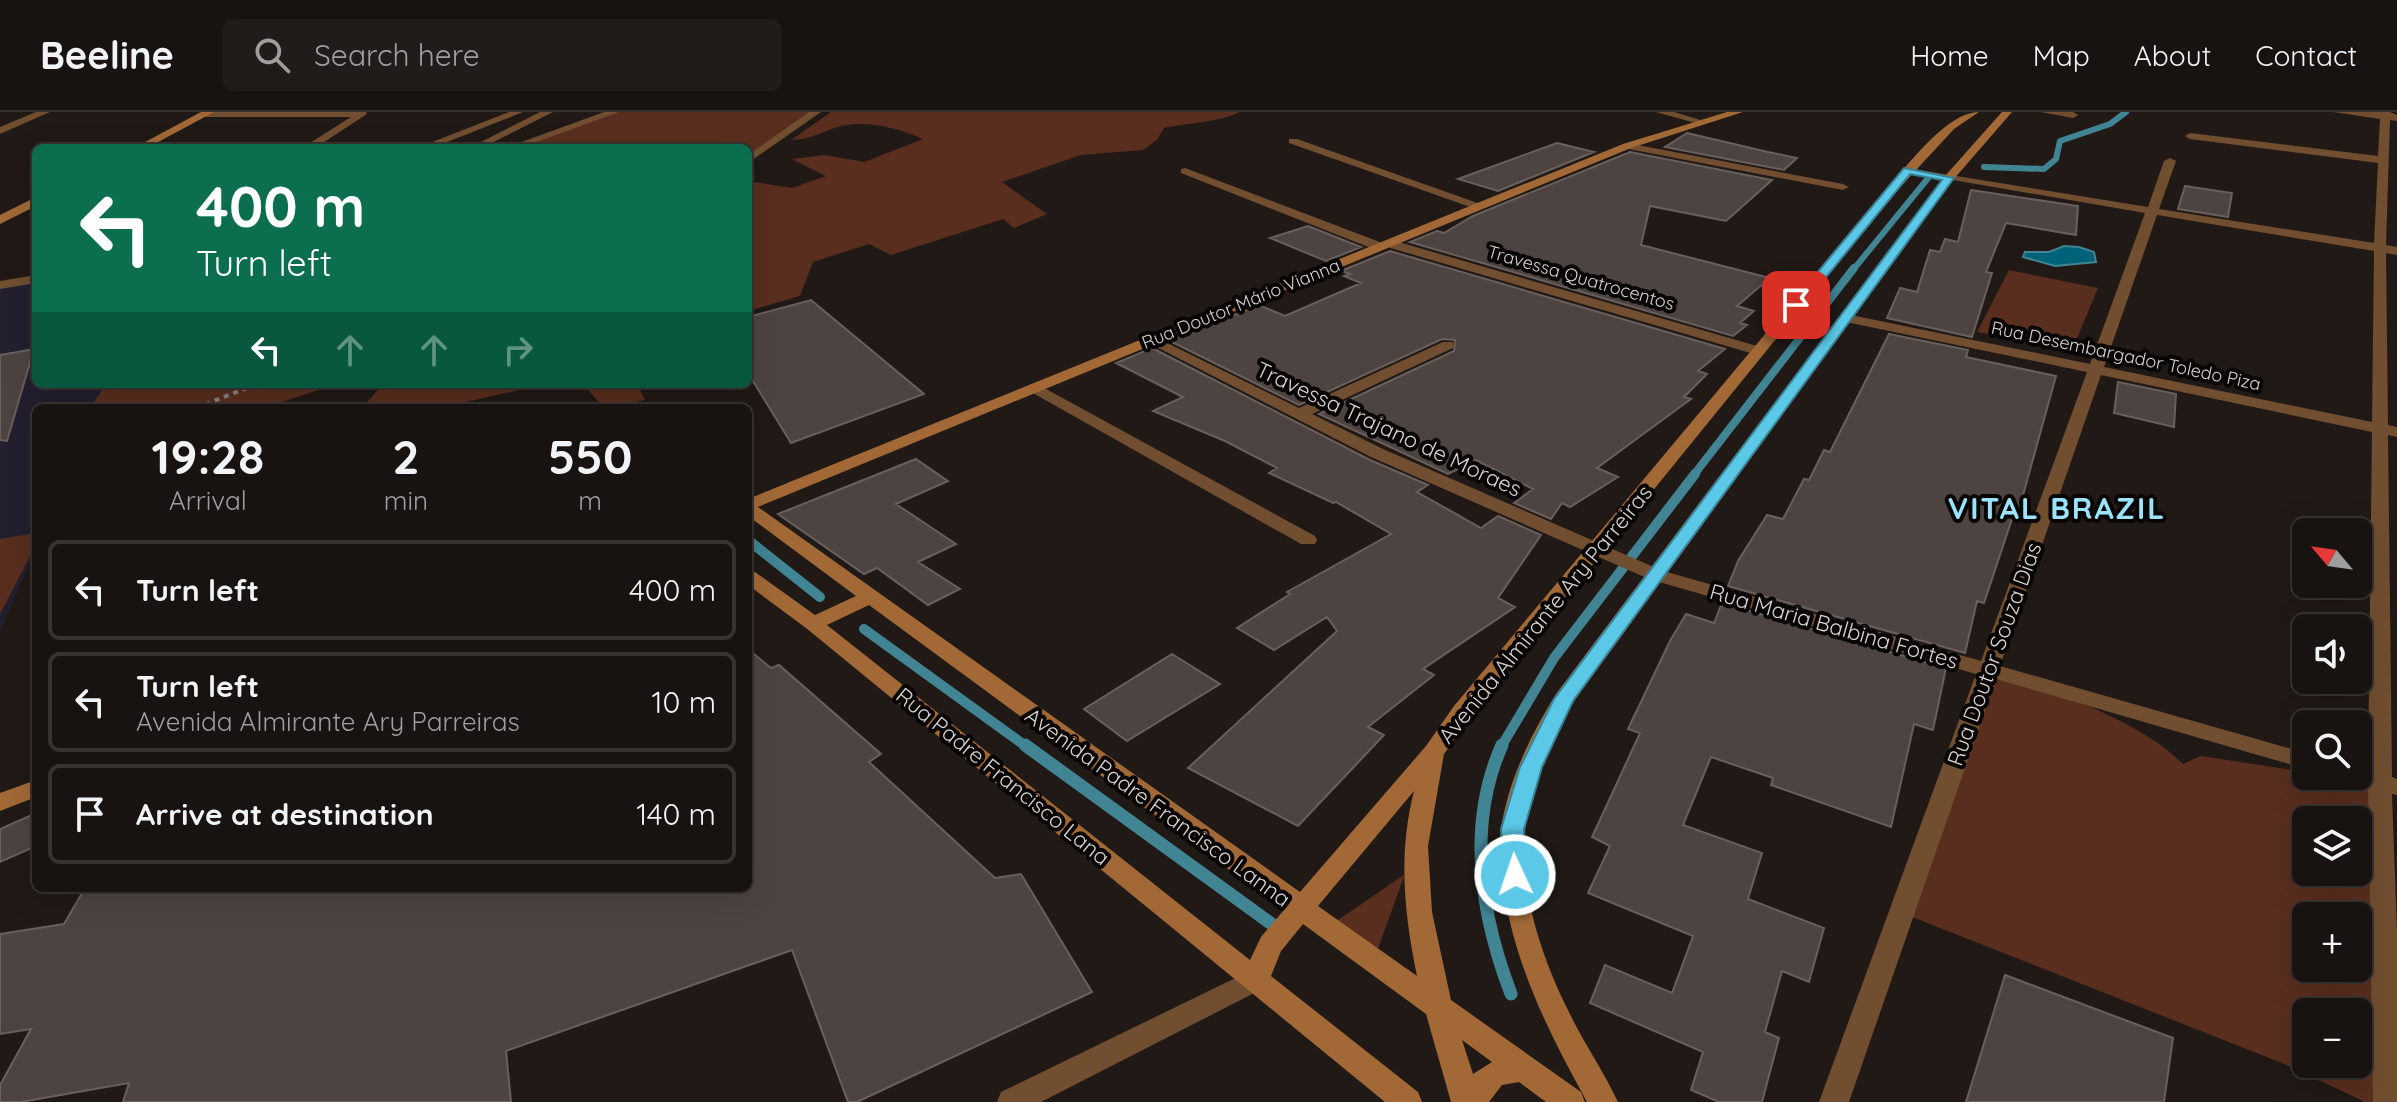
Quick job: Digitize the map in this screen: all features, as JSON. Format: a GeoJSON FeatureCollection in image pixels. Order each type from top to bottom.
{"type":"FeatureCollection","features":[{"type":"Feature","properties":{"kind":"street"},"geometry":{"type":"LineString","coordinates":[[0,131],[45,112]]}},
{"type":"Feature","properties":{"kind":"street"},"geometry":{"type":"LineString","coordinates":[[433,144],[518,112]]}},
{"type":"Feature","properties":{"kind":"street"},"geometry":{"type":"LineString","coordinates":[[482,144],[548,112]]}},
{"type":"Feature","properties":{"kind":"street"},"geometry":{"type":"LineString","coordinates":[[522,144],[614,112]]}},
{"type":"Feature","properties":{"kind":"street"},"geometry":{"type":"LineString","coordinates":[[752,157],[816,112]]}},
{"type":"Feature","properties":{"kind":"street"},"geometry":{"type":"LineString","coordinates":[[1661,112],[1699,121]]}},
{"type":"Feature","properties":{"kind":"street","name":"Rua Doutor Mário Vianna"},"geometry":{"type":"LineString","coordinates":[[752,505],[1627,146],[1699,121],[1738,112]]}},
{"type":"Feature","properties":{"kind":"street","name":"Avenida Almirante Ary Parreiras"},"geometry":{"type":"LineString","coordinates":[[1256,979],[1270,945],[1434,752],[1462,711],[1602,553],[1759,351],[1907,171],[1950,127],[1974,112]]}},
{"type":"Feature","properties":{"kind":"street"},"geometry":{"type":"LineString","coordinates":[[1603,1102],[1569,1041],[1529,954],[1516,898],[1512,829],[1531,767],[1564,699],[1647,572],[1846,318],[1949,178],[2007,112]]}},
{"type":"Feature","properties":{"kind":"street"},"geometry":{"type":"LineString","coordinates":[[2046,112],[2073,115]]}},
{"type":"Feature","properties":{"kind":"street"},"geometry":{"type":"LineString","coordinates":[[2339,112],[2389,115],[2383,160],[2388,249],[2388,431],[2378,782],[2388,1102]]}},
{"type":"Feature","properties":{"kind":"street"},"geometry":{"type":"LineString","coordinates":[[147,144],[207,113],[364,113]]}},
{"type":"Feature","properties":{"kind":"street"},"geometry":{"type":"LineString","coordinates":[[314,144],[364,113]]}},
{"type":"Feature","properties":{"kind":"street"},"geometry":{"type":"LineString","coordinates":[[2190,136],[2383,160]]}},
{"type":"Feature","properties":{"kind":"street"},"geometry":{"type":"LineString","coordinates":[[1293,141],[1480,206]]}},
{"type":"Feature","properties":{"kind":"street"},"geometry":{"type":"LineString","coordinates":[[1627,146],[1843,187]]}},
{"type":"Feature","properties":{"kind":"street","name":"Rua Doutor Souza Dias"},"geometry":{"type":"LineString","coordinates":[[1834,1102],[2170,161]]}},
{"type":"Feature","properties":{"kind":"street","name":"Travessa Quatrocentos"},"geometry":{"type":"LineString","coordinates":[[1185,171],[1386,246],[1759,351]]}},
{"type":"Feature","properties":{"kind":"street"},"geometry":{"type":"LineString","coordinates":[[1907,171],[2388,249]]}},
{"type":"Feature","properties":{"kind":"street"},"geometry":{"type":"LineString","coordinates":[[0,220],[32,203]]}},
{"type":"Feature","properties":{"kind":"street"},"geometry":{"type":"LineString","coordinates":[[0,285],[32,280]]}},
{"type":"Feature","properties":{"kind":"street","name":"Rua Desembargador Toledo Piza"},"geometry":{"type":"LineString","coordinates":[[1846,318],[2388,431]]}},
{"type":"Feature","properties":{"kind":"street","name":"Travessa Trajano de Moraes"},"geometry":{"type":"LineString","coordinates":[[1150,340],[1297,415],[1647,572]]}},
{"type":"Feature","properties":{"kind":"street"},"geometry":{"type":"LineString","coordinates":[[1297,415],[1448,345]]}},
{"type":"Feature","properties":{"kind":"street"},"geometry":{"type":"LineString","coordinates":[[1037,389],[1308,540]]}},
{"type":"Feature","properties":{"kind":"street","name":"Avenida Padre Francisco Lanna"},"geometry":{"type":"LineString","coordinates":[[752,510],[1300,910],[1570,1102]]}},
{"type":"Feature","properties":{"kind":"street","name":"Rua Maria Balbina Fortes"},"geometry":{"type":"LineString","coordinates":[[1647,572],[2292,757]]}},
{"type":"Feature","properties":{"kind":"street","name":"Rua Padre Francisco Lana"},"geometry":{"type":"LineString","coordinates":[[752,579],[813,624],[1256,979]]}},
{"type":"Feature","properties":{"kind":"street"},"geometry":{"type":"LineString","coordinates":[[813,624],[870,597]]}},
{"type":"Feature","properties":{"kind":"street"},"geometry":{"type":"LineString","coordinates":[[1434,752],[1416,842],[1416,905],[1428,974],[1466,1102]]}},
{"type":"Feature","properties":{"kind":"street"},"geometry":{"type":"LineString","coordinates":[[0,802],[32,790]]}},
{"type":"Feature","properties":{"kind":"street"},"geometry":{"type":"LineString","coordinates":[[1012,1102],[1256,979],[1407,1102]]}},
{"type":"Feature","properties":{"kind":"street"},"geometry":{"type":"LineString","coordinates":[[1474,1102],[1481,1084],[1497,1071],[1524,1069]]}},
{"type":"Feature","properties":{"kind":"path"},"geometry":{"type":"LineString","coordinates":[[206,404],[247,388]]}},
{"type":"Feature","properties":{"kind":"shaded area"},"geometry":{"type":"Polygon","coordinates":[[[614,112],[816,112],[752,157],[752,144],[522,144],[614,112]]]}},
{"type":"Feature","properties":{"kind":"shaded area"},"geometry":{"type":"Polygon","coordinates":[[[831,112],[1240,112],[1164,128],[1157,140],[1143,150],[1081,155],[1002,182],[1047,214],[1014,228],[1003,219],[891,255],[869,244],[813,262],[800,296],[752,310],[752,182],[792,188],[826,176],[792,159],[825,155],[864,162],[923,139],[893,128],[851,124],[791,140],[831,112]]]}},
{"type":"Feature","properties":{"kind":"shaded area"},"geometry":{"type":"Polygon","coordinates":[[[2009,270],[2098,288],[2073,348],[1977,332],[2009,270]]]}},
{"type":"Feature","properties":{"kind":"shaded area"},"geometry":{"type":"Polygon","coordinates":[[[32,282],[32,388],[103,388],[93,404],[32,404],[32,557],[0,632],[0,288],[32,282]]]}},
{"type":"Feature","properties":{"kind":"shaded area"},"geometry":{"type":"Polygon","coordinates":[[[103,388],[324,388],[277,404],[93,404],[103,388]]]}},
{"type":"Feature","properties":{"kind":"shaded area"},"geometry":{"type":"Polygon","coordinates":[[[380,388],[527,388],[457,404],[366,404],[380,388]]]}},
{"type":"Feature","properties":{"kind":"shaded area"},"geometry":{"type":"Polygon","coordinates":[[[586,388],[639,388],[645,400],[624,404],[600,404],[586,388]]]}},
{"type":"Feature","properties":{"kind":"shaded area"},"geometry":{"type":"Polygon","coordinates":[[[32,534],[32,553],[0,614],[0,539],[32,534]]]}},
{"type":"Feature","properties":{"kind":"shaded area"},"geometry":{"type":"Polygon","coordinates":[[[1988,671],[2092,707],[2143,734],[2183,764],[2201,756],[2292,770],[2292,790],[2372,790],[2372,781],[2380,782],[2388,1102],[2365,1102],[2314,1078],[2372,1078],[2372,998],[2292,998],[2292,1067],[1902,913],[1988,671]]]}},
{"type":"Feature","properties":{"kind":"shaded area"},"geometry":{"type":"Polygon","coordinates":[[[1405,874],[1377,951],[1335,922],[1405,874]]]}},
{"type":"Feature","properties":{"kind":"water"},"geometry":{"type":"Polygon","coordinates":[[[2064,246],[2094,252],[2096,262],[2055,266],[2023,257],[2025,252],[2049,252],[2064,246]]]}},
{"type":"Feature","properties":{"kind":"building"},"geometry":{"type":"Polygon","coordinates":[[[1687,133],[1797,158],[1784,170],[1665,147],[1687,133]]]}},
{"type":"Feature","properties":{"kind":"building"},"geometry":{"type":"Polygon","coordinates":[[[1557,143],[1594,152],[1498,191],[1458,179],[1557,143]]]}},
{"type":"Feature","properties":{"kind":"building"},"geometry":{"type":"Polygon","coordinates":[[[1630,152],[1772,180],[1726,221],[1650,206],[1641,245],[1770,278],[1737,306],[1754,311],[1740,323],[1747,325],[1733,336],[1410,242],[1437,231],[1444,233],[1473,216],[1630,152]]]}},
{"type":"Feature","properties":{"kind":"building"},"geometry":{"type":"Polygon","coordinates":[[[2185,186],[2232,193],[2228,217],[2178,209],[2185,186]]]}},
{"type":"Feature","properties":{"kind":"building"},"geometry":{"type":"Polygon","coordinates":[[[1971,190],[2078,206],[2076,235],[2006,223],[1986,272],[1992,273],[1972,337],[1887,318],[1900,288],[1917,292],[1930,250],[1940,252],[1945,239],[1958,242],[1971,190]]]}},
{"type":"Feature","properties":{"kind":"building"},"geometry":{"type":"Polygon","coordinates":[[[1308,226],[1361,247],[1326,261],[1270,238],[1308,226]]]}},
{"type":"Feature","properties":{"kind":"building"},"geometry":{"type":"Polygon","coordinates":[[[1390,251],[1725,349],[1698,371],[1707,374],[1684,397],[1691,399],[1597,468],[1618,477],[1570,507],[1562,503],[1551,519],[1514,503],[1533,489],[1476,460],[1448,474],[1319,414],[1454,351],[1455,340],[1442,339],[1299,405],[1170,341],[1259,305],[1285,316],[1361,283],[1344,276],[1350,274],[1341,271],[1390,251]]]}},
{"type":"Feature","properties":{"kind":"building"},"geometry":{"type":"Polygon","coordinates":[[[811,300],[924,394],[791,443],[752,380],[752,316],[811,300]]]}},
{"type":"Feature","properties":{"kind":"building"},"geometry":{"type":"Polygon","coordinates":[[[1889,334],[1968,350],[1966,357],[2056,376],[2017,517],[2013,516],[1984,603],[1977,601],[1965,653],[1728,586],[1738,561],[1767,515],[1783,519],[1804,479],[1809,480],[1824,450],[1830,452],[1889,334]]]}},
{"type":"Feature","properties":{"kind":"building"},"geometry":{"type":"Polygon","coordinates":[[[1152,348],[1370,460],[1428,485],[1417,492],[1481,528],[1498,516],[1541,535],[1498,598],[1515,607],[1423,669],[1434,675],[1368,727],[1384,735],[1298,826],[1188,768],[1337,631],[1327,617],[1274,650],[1237,628],[1290,594],[1287,592],[1391,534],[1336,502],[1269,473],[1277,468],[1225,441],[1153,411],[1183,397],[1116,363],[1152,348]]]}},
{"type":"Feature","properties":{"kind":"building"},"geometry":{"type":"Polygon","coordinates":[[[32,349],[7,441],[0,440],[0,355],[32,349]]]}},
{"type":"Feature","properties":{"kind":"building"},"geometry":{"type":"Polygon","coordinates":[[[2118,382],[2176,394],[2174,427],[2114,413],[2118,382]]]}},
{"type":"Feature","properties":{"kind":"building"},"geometry":{"type":"Polygon","coordinates":[[[916,459],[948,481],[896,504],[956,544],[918,562],[960,589],[928,605],[877,568],[864,574],[778,514],[916,459]]]}},
{"type":"Feature","properties":{"kind":"building"},"geometry":{"type":"Polygon","coordinates":[[[1722,603],[1946,668],[1933,730],[1914,724],[1891,827],[1771,785],[1773,778],[1711,757],[1683,825],[1762,853],[1748,899],[1824,928],[1809,982],[1782,971],[1765,1032],[1779,1038],[1762,1102],[1719,1102],[1691,1090],[1703,1052],[1590,1003],[1605,965],[1672,993],[1693,936],[1588,893],[1610,846],[1592,837],[1640,733],[1628,729],[1670,641],[1686,614],[1714,623],[1722,603]]]}},
{"type":"Feature","properties":{"kind":"building"},"geometry":{"type":"Polygon","coordinates":[[[752,652],[771,668],[779,665],[881,754],[869,762],[995,878],[1021,874],[1092,992],[857,1102],[848,1102],[792,950],[506,1051],[511,1102],[123,1102],[129,1083],[21,1102],[0,1102],[0,1085],[31,1029],[0,1034],[0,934],[64,924],[83,892],[752,892],[752,652]]]}},
{"type":"Feature","properties":{"kind":"building"},"geometry":{"type":"Polygon","coordinates":[[[1172,654],[1220,684],[1127,741],[1084,709],[1172,654]]]}},
{"type":"Feature","properties":{"kind":"building"},"geometry":{"type":"Polygon","coordinates":[[[32,815],[32,848],[0,862],[0,829],[32,815]]]}},
{"type":"Feature","properties":{"kind":"building"},"geometry":{"type":"Polygon","coordinates":[[[2005,975],[2173,1038],[2164,1102],[1966,1102],[2005,975]]]}},
{"type":"Feature","properties":{"kind":"waterway"},"geometry":{"type":"LineString","coordinates":[[1984,167],[2044,169],[2056,159],[2060,141],[2110,124],[2126,112]]}},
{"type":"Feature","properties":{"kind":"waterway"},"geometry":{"type":"LineString","coordinates":[[1853,270],[1929,177]]}},
{"type":"Feature","properties":{"kind":"waterway"},"geometry":{"type":"LineString","coordinates":[[1693,476],[1854,268]]}},
{"type":"Feature","properties":{"kind":"waterway"},"geometry":{"type":"LineString","coordinates":[[1502,746],[1554,658],[1695,474]]}},
{"type":"Feature","properties":{"kind":"waterway"},"geometry":{"type":"LineString","coordinates":[[752,543],[820,597]]}},
{"type":"Feature","properties":{"kind":"waterway"},"geometry":{"type":"LineString","coordinates":[[864,629],[1027,747]]}},
{"type":"Feature","properties":{"kind":"waterway"},"geometry":{"type":"LineString","coordinates":[[1025,745],[1273,925]]}},
{"type":"Feature","properties":{"kind":"waterway"},"geometry":{"type":"LineString","coordinates":[[1502,746],[1484,807],[1482,870],[1492,933],[1511,994]]}},
{"type":"Feature","properties":{"kind":"district","name":"VITAL BRAZIL"},"geometry":{"type":"Point","coordinates":[2057,509]}},
{"type":"Feature","properties":{"kind":"route"},"geometry":{"type":"LineString","coordinates":[[1515,875],[1512,829],[1531,767],[1564,699],[1949,178],[1907,171],[1796,305]]}}]}
